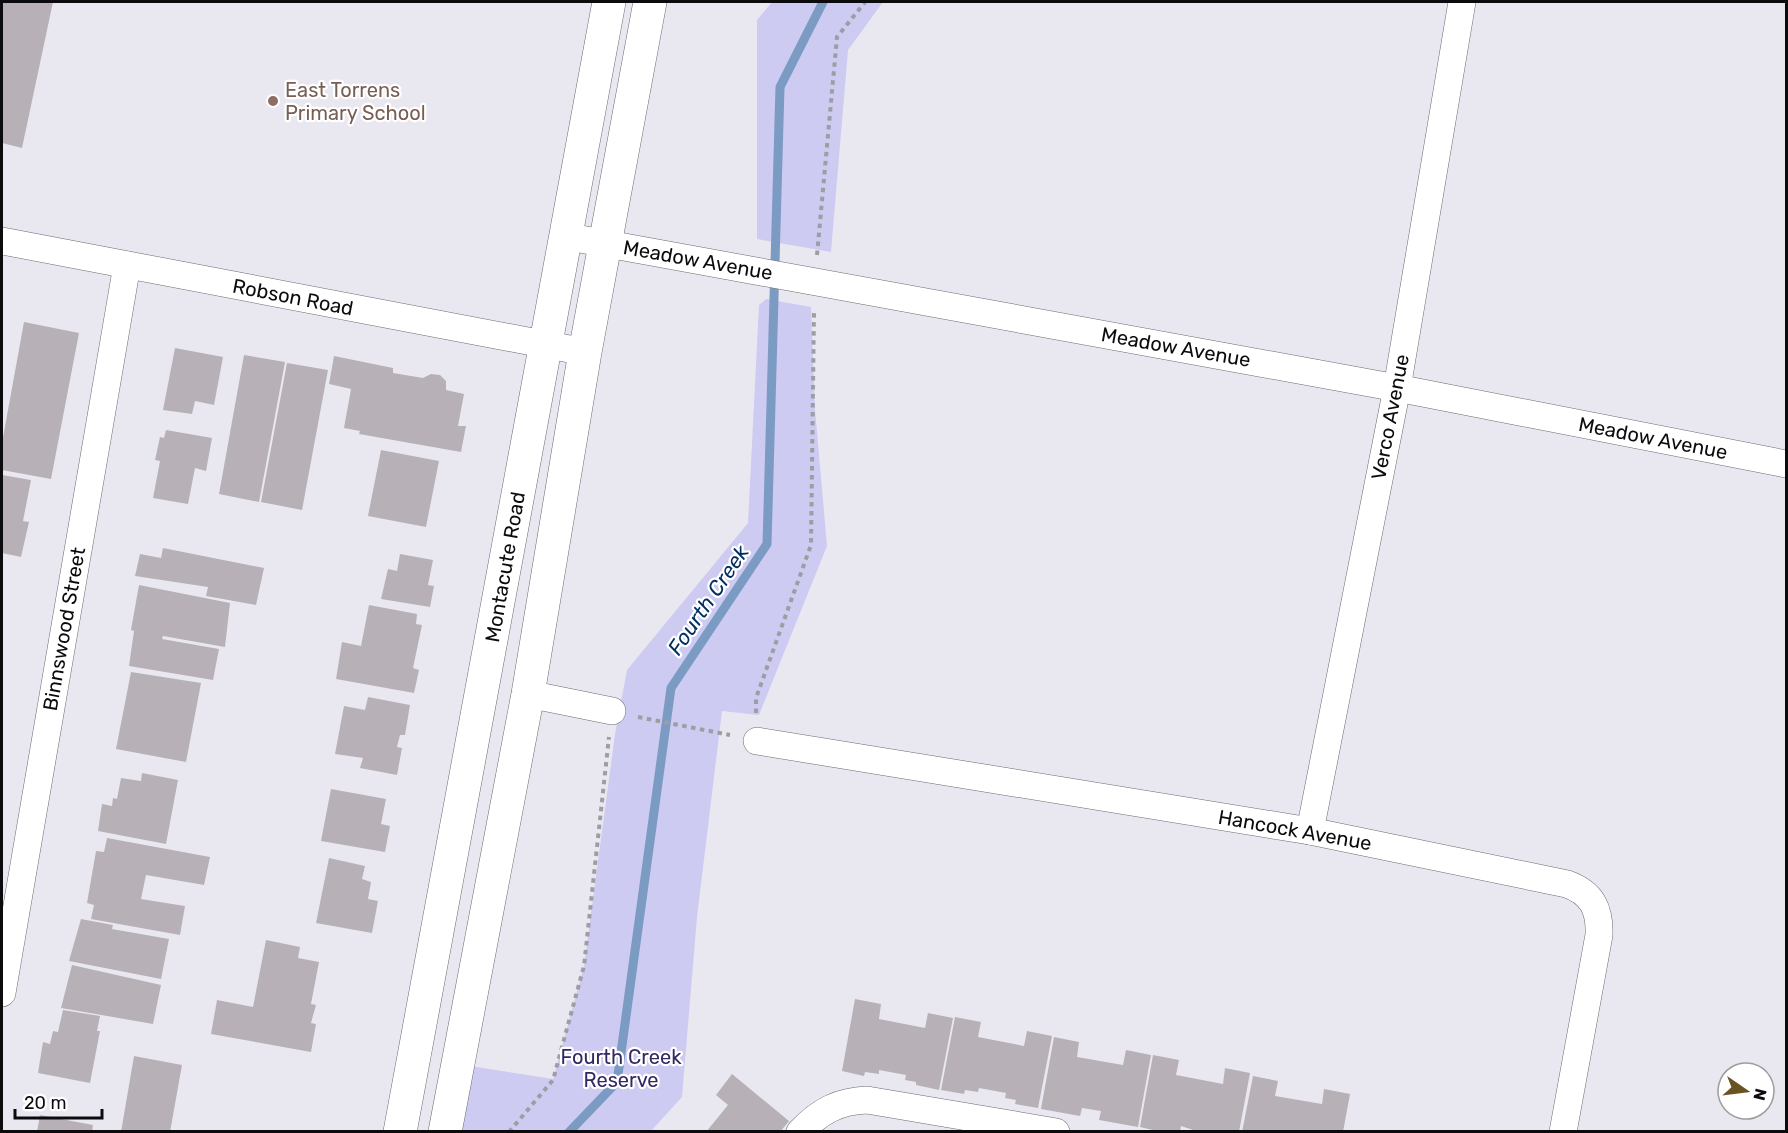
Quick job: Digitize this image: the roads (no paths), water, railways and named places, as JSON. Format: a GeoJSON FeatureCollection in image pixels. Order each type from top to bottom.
{"type":"FeatureCollection","features":[{"type":"Feature","properties":{"kind":"main road","name":"Montacute Road"},"geometry":{"type":"LineString","coordinates":[[400,1131],[609,2]]}},
{"type":"Feature","properties":{"kind":"main road"},"geometry":{"type":"LineString","coordinates":[[445,1131],[528,694],[585,352],[650,2]]}},
{"type":"Feature","properties":{"kind":"main road"},"geometry":{"type":"LineString","coordinates":[[475,728],[491,704],[504,697],[528,694]]}},
{"type":"Feature","properties":{"kind":"street","name":"Verco Avenue"},"geometry":{"type":"LineString","coordinates":[[1310,831],[1396,388],[1462,2]]}},
{"type":"Feature","properties":{"kind":"street","name":"Meadow Avenue"},"geometry":{"type":"LineString","coordinates":[[564,236],[1396,388],[1786,464]]}},
{"type":"Feature","properties":{"kind":"street","name":"Robson Road"},"geometry":{"type":"LineString","coordinates":[[2,241],[585,352]]}},
{"type":"Feature","properties":{"kind":"street","name":"Binnswood Street"},"geometry":{"type":"LineString","coordinates":[[2,993],[127,265]]}},
{"type":"Feature","properties":{"kind":"street"},"geometry":{"type":"LineString","coordinates":[[528,694],[612,711]]}},
{"type":"Feature","properties":{"kind":"street","name":"Hancock Avenue"},"geometry":{"type":"LineString","coordinates":[[757,741],[1310,831],[1582,889],[1594,901],[1599,919],[1599,935],[1563,1131]]}},
{"type":"Feature","properties":{"kind":"street"},"geometry":{"type":"LineString","coordinates":[[800,1131],[824,1110],[847,1101],[867,1100],[1044,1130]]}},
{"type":"Feature","properties":{"kind":"waterway","name":"Fourth Creek"},"geometry":{"type":"LineString","coordinates":[[569,1132],[617,1082],[671,688],[767,544],[780,87],[823,2]]}},
{"type":"Feature","properties":{"kind":"place","name":"East Torrens Primary School"},"geometry":{"type":"Point","coordinates":[273,101]}},
{"type":"Feature","properties":{"kind":"park label","name":"Fourth Creek Reserve"},"geometry":{"type":"Point","coordinates":[621,1068]}}]}
